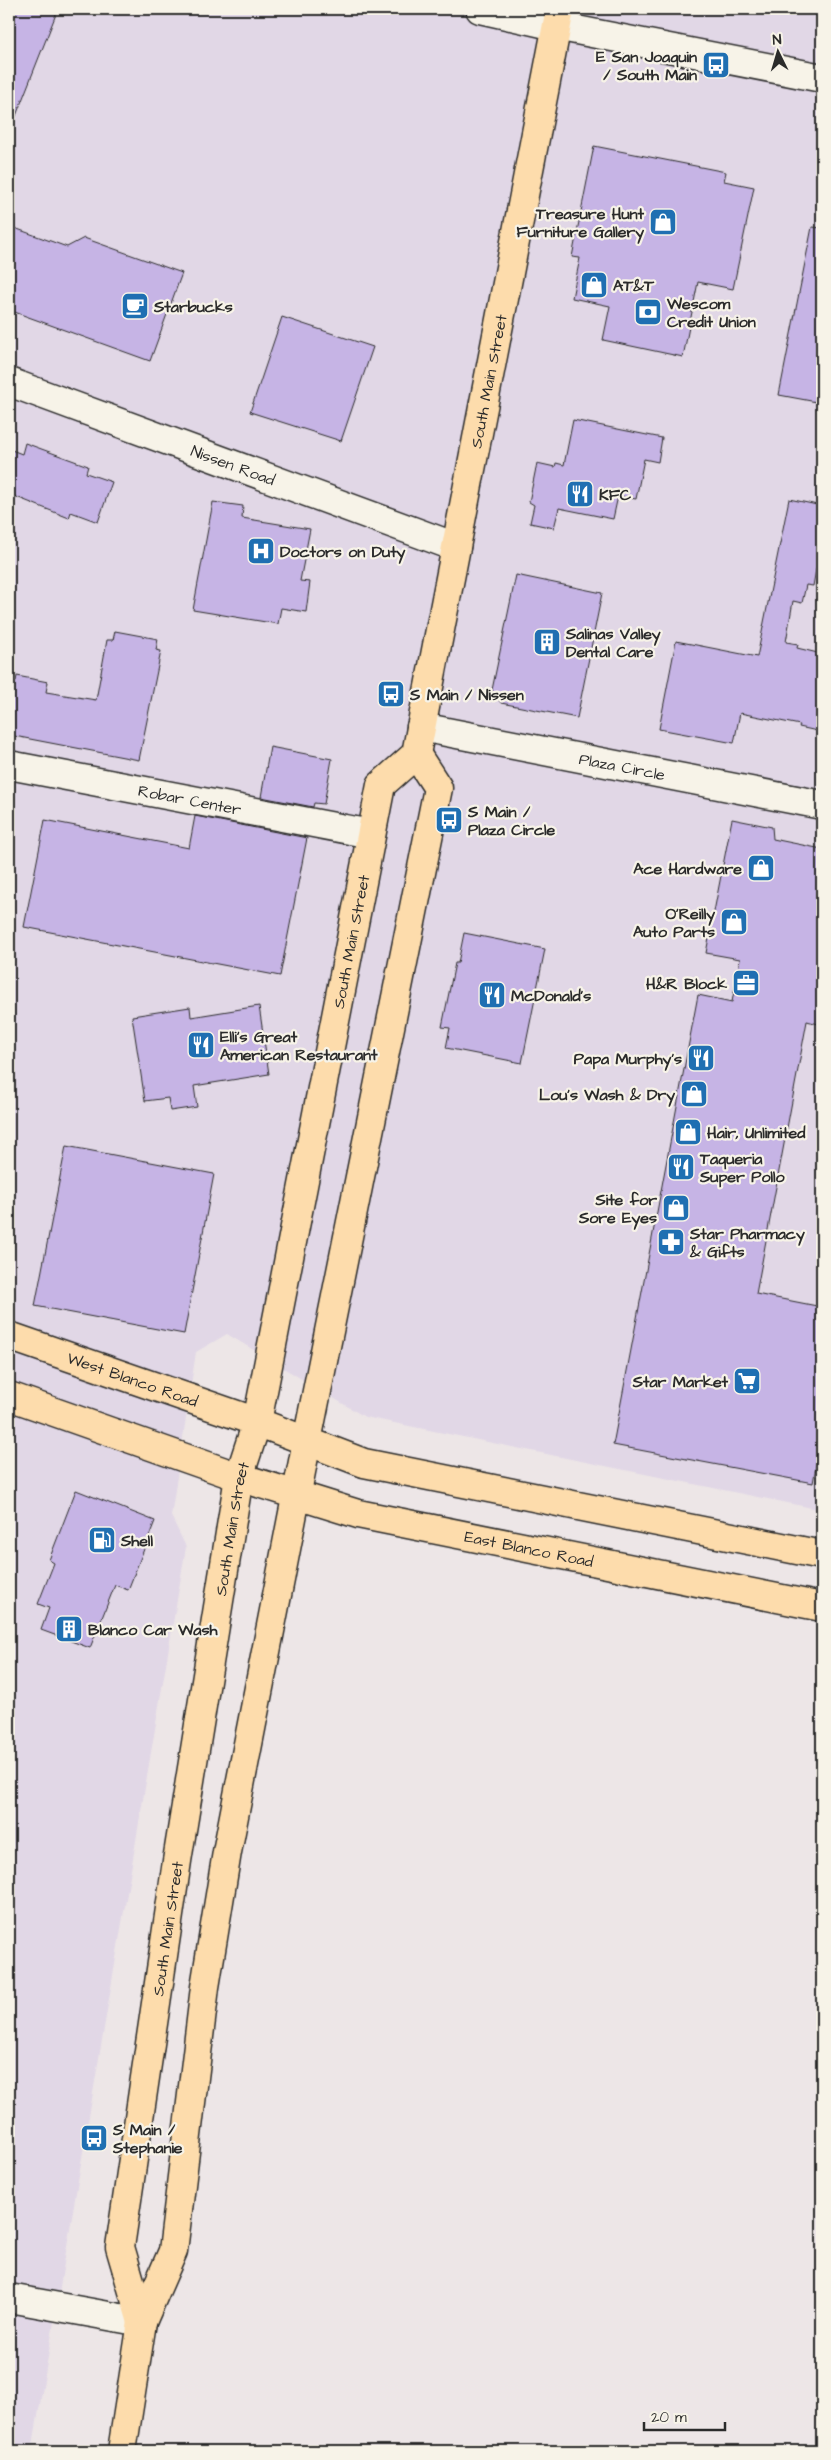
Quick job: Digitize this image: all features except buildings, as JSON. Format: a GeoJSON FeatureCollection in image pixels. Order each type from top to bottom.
{"type":"FeatureCollection","features":[{"type":"Feature","properties":{"kind":"main road","name":"South Main Street"},"geometry":{"type":"LineString","coordinates":[[142,2322],[120,2247],[177,1861],[239,1477],[258,1422],[381,785],[416,754],[422,727],[558,18]]}},
{"type":"Feature","properties":{"kind":"main road","name":"South Main Street"},"geometry":{"type":"LineString","coordinates":[[122,2451],[142,2322],[173,2251],[205,1987],[227,1852],[296,1495],[438,788],[416,754]]}},
{"type":"Feature","properties":{"kind":"main road","name":"West Blanco Road"},"geometry":{"type":"LineString","coordinates":[[9,1336],[258,1422]]}},
{"type":"Feature","properties":{"kind":"main road"},"geometry":{"type":"LineString","coordinates":[[9,1396],[239,1477]]}},
{"type":"Feature","properties":{"kind":"main road"},"geometry":{"type":"LineString","coordinates":[[258,1422],[364,1463],[822,1555]]}},
{"type":"Feature","properties":{"kind":"main road","name":"East Blanco Road"},"geometry":{"type":"LineString","coordinates":[[239,1477],[367,1516],[822,1607]]}},
{"type":"Feature","properties":{"kind":"street"},"geometry":{"type":"LineString","coordinates":[[480,9],[558,18],[822,78]]}},
{"type":"Feature","properties":{"kind":"street","name":"Nissen Road"},"geometry":{"type":"LineString","coordinates":[[9,382],[456,547]]}},
{"type":"Feature","properties":{"kind":"street","name":"Plaza Circle"},"geometry":{"type":"LineString","coordinates":[[422,727],[822,805]]}},
{"type":"Feature","properties":{"kind":"street","name":"Robar Center"},"geometry":{"type":"LineString","coordinates":[[9,764],[371,834]]}},
{"type":"Feature","properties":{"kind":"street"},"geometry":{"type":"LineString","coordinates":[[9,2298],[142,2322]]}},
{"type":"Feature","properties":{"kind":"shaded area"},"geometry":{"type":"Polygon","coordinates":[[[9,9],[822,9],[822,1510],[365,1417],[227,1334],[196,1352],[171,1516],[186,1547],[32,2451],[9,2451],[9,9]]]}},
{"type":"Feature","properties":{"kind":"place","name":"E San Joaquin / South Main"},"geometry":{"type":"Point","coordinates":[716,65]}},
{"type":"Feature","properties":{"kind":"place","name":"Treasure Hunt Furniture Gallery"},"geometry":{"type":"Point","coordinates":[663,222]}},
{"type":"Feature","properties":{"kind":"place","name":"AT&T"},"geometry":{"type":"Point","coordinates":[594,285]}},
{"type":"Feature","properties":{"kind":"place","name":"Starbucks"},"geometry":{"type":"Point","coordinates":[135,306]}},
{"type":"Feature","properties":{"kind":"place","name":"Wescom Credit Union"},"geometry":{"type":"Point","coordinates":[648,312]}},
{"type":"Feature","properties":{"kind":"place","name":"KFC"},"geometry":{"type":"Point","coordinates":[580,494]}},
{"type":"Feature","properties":{"kind":"place","name":"Doctors on Duty"},"geometry":{"type":"Point","coordinates":[261,551]}},
{"type":"Feature","properties":{"kind":"place","name":"Salinas Valley Dental Care"},"geometry":{"type":"Point","coordinates":[547,642]}},
{"type":"Feature","properties":{"kind":"place","name":"S Main / Nissen"},"geometry":{"type":"Point","coordinates":[391,694]}},
{"type":"Feature","properties":{"kind":"place","name":"S Main / Plaza Circle"},"geometry":{"type":"Point","coordinates":[449,820]}},
{"type":"Feature","properties":{"kind":"place","name":"Ace Hardware"},"geometry":{"type":"Point","coordinates":[761,868]}},
{"type":"Feature","properties":{"kind":"place","name":"O'Reilly Auto Parts"},"geometry":{"type":"Point","coordinates":[734,922]}},
{"type":"Feature","properties":{"kind":"place","name":"H&R Block"},"geometry":{"type":"Point","coordinates":[746,983]}},
{"type":"Feature","properties":{"kind":"place","name":"McDonald's"},"geometry":{"type":"Point","coordinates":[492,995]}},
{"type":"Feature","properties":{"kind":"place","name":"Elli's Great American Restaurant"},"geometry":{"type":"Point","coordinates":[201,1045]}},
{"type":"Feature","properties":{"kind":"place","name":"Papa Murphy's"},"geometry":{"type":"Point","coordinates":[701,1058]}},
{"type":"Feature","properties":{"kind":"place","name":"Lou's Wash & Dry"},"geometry":{"type":"Point","coordinates":[694,1094]}},
{"type":"Feature","properties":{"kind":"place","name":"Hair, Unlimited"},"geometry":{"type":"Point","coordinates":[688,1132]}},
{"type":"Feature","properties":{"kind":"place","name":"Taqueria Super Pollo"},"geometry":{"type":"Point","coordinates":[681,1167]}},
{"type":"Feature","properties":{"kind":"place","name":"Site for Sore Eyes"},"geometry":{"type":"Point","coordinates":[676,1208]}},
{"type":"Feature","properties":{"kind":"place","name":"Star Pharmacy & Gifts"},"geometry":{"type":"Point","coordinates":[671,1242]}},
{"type":"Feature","properties":{"kind":"place","name":"Star Market"},"geometry":{"type":"Point","coordinates":[747,1381]}},
{"type":"Feature","properties":{"kind":"place","name":"Shell"},"geometry":{"type":"Point","coordinates":[102,1540]}},
{"type":"Feature","properties":{"kind":"place","name":"Blanco Car Wash"},"geometry":{"type":"Point","coordinates":[69,1629]}},
{"type":"Feature","properties":{"kind":"place","name":"S Main / Stephanie"},"geometry":{"type":"Point","coordinates":[94,2138]}}]}
